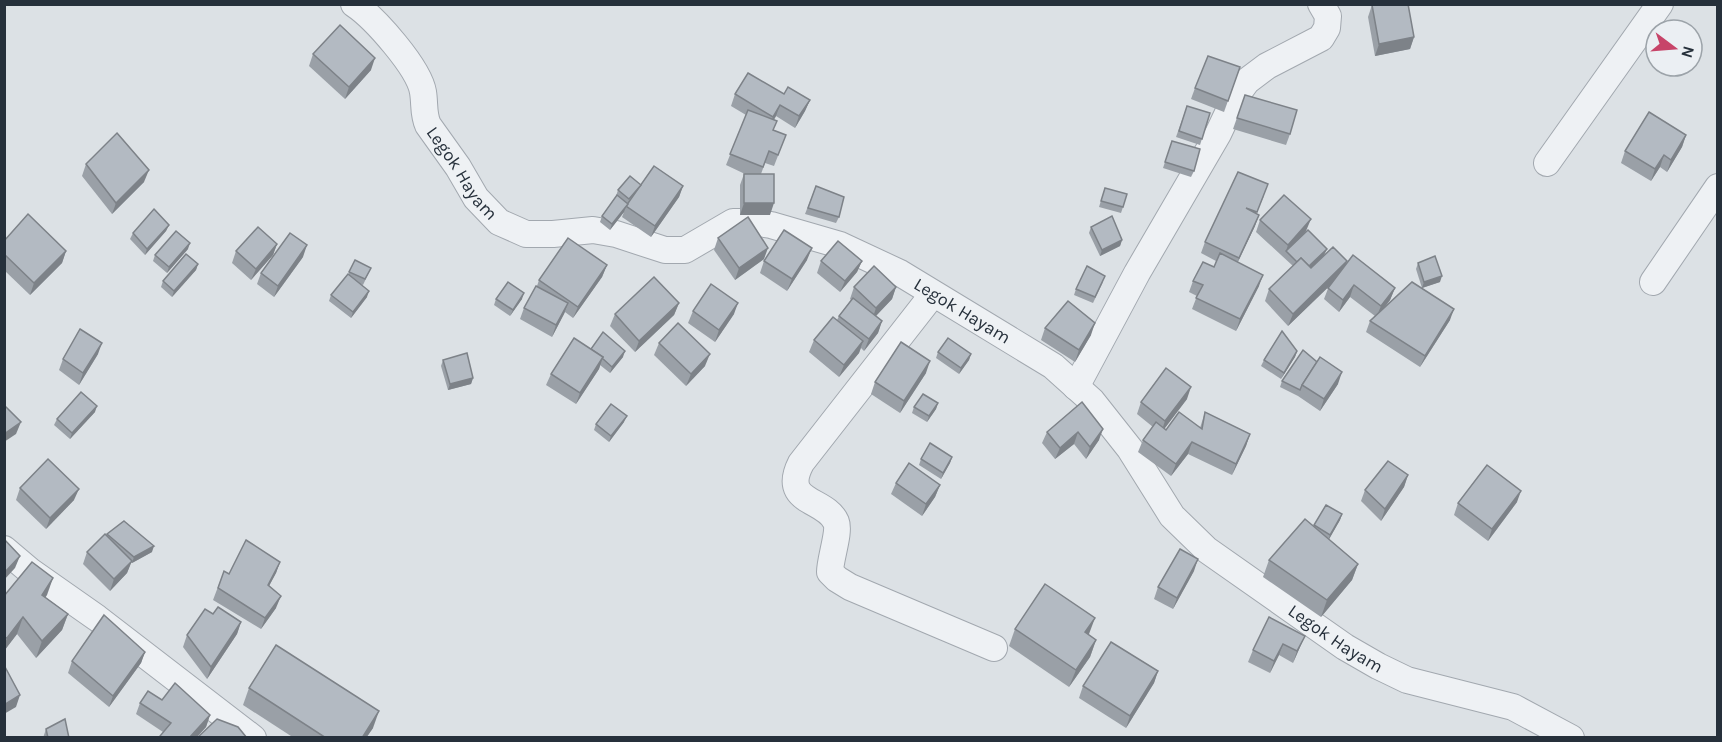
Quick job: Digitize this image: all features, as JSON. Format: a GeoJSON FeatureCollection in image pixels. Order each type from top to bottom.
{"type":"FeatureCollection","features":[{"type":"Feature","properties":{"kind":"street","name":"Legok Hayam"},"geometry":{"type":"LineString","coordinates":[[354,4],[406,57],[418,77],[423,92],[424,117],[428,125],[458,167],[476,198],[499,222],[526,234],[593,230],[616,234],[665,250],[685,250],[733,222],[771,225],[840,245],[900,273],[1053,366],[1092,401],[1130,449],[1172,516],[1207,549],[1345,647],[1407,680],[1513,707],[1571,738]]}},
{"type":"Feature","properties":{"kind":"street"},"geometry":{"type":"LineString","coordinates":[[1076,387],[1137,273],[1218,134],[1236,96],[1247,81],[1267,66],[1321,38],[1327,28],[1328,16],[1321,4]]}},
{"type":"Feature","properties":{"kind":"street"},"geometry":{"type":"LineString","coordinates":[[1547,163],[1660,4]]}},
{"type":"Feature","properties":{"kind":"street"},"geometry":{"type":"LineString","coordinates":[[1653,282],[1718,187]]}},
{"type":"Feature","properties":{"kind":"street"},"geometry":{"type":"LineString","coordinates":[[933,294],[801,463],[795,473],[795,485],[805,498],[835,519],[837,527],[830,572],[837,579],[850,587],[994,648]]}},
{"type":"Feature","properties":{"kind":"street"},"geometry":{"type":"LineString","coordinates":[[4,549],[30,571],[97,618],[253,738]]}},
{"type":"Feature","properties":{"kind":"building"},"geometry":{"type":"Polygon","coordinates":[[[1408,4],[1414,37],[1379,44],[1372,5],[1408,4]]]}},
{"type":"Feature","properties":{"kind":"building"},"geometry":{"type":"Polygon","coordinates":[[[340,25],[375,58],[349,87],[313,54],[340,25]]]}},
{"type":"Feature","properties":{"kind":"building"},"geometry":{"type":"Polygon","coordinates":[[[1208,56],[1240,67],[1228,101],[1195,88],[1208,56]]]}},
{"type":"Feature","properties":{"kind":"building"},"geometry":{"type":"Polygon","coordinates":[[[748,73],[784,94],[788,87],[810,100],[799,116],[780,105],[773,117],[735,94],[748,73]]]}},
{"type":"Feature","properties":{"kind":"building"},"geometry":{"type":"Polygon","coordinates":[[[1245,95],[1297,110],[1290,134],[1237,118],[1245,95]]]}},
{"type":"Feature","properties":{"kind":"building"},"geometry":{"type":"Polygon","coordinates":[[[1187,106],[1210,113],[1202,139],[1179,131],[1187,106]]]}},
{"type":"Feature","properties":{"kind":"building"},"geometry":{"type":"Polygon","coordinates":[[[748,110],[777,121],[773,130],[786,135],[778,155],[769,151],[763,167],[730,154],[748,110]]]}},
{"type":"Feature","properties":{"kind":"building"},"geometry":{"type":"Polygon","coordinates":[[[1649,112],[1686,135],[1671,160],[1664,155],[1655,169],[1625,151],[1649,112]]]}},
{"type":"Feature","properties":{"kind":"building"},"geometry":{"type":"Polygon","coordinates":[[[117,133],[149,170],[116,203],[86,164],[117,133]]]}},
{"type":"Feature","properties":{"kind":"building"},"geometry":{"type":"Polygon","coordinates":[[[1172,141],[1200,149],[1194,171],[1165,162],[1172,141]]]}},
{"type":"Feature","properties":{"kind":"building"},"geometry":{"type":"Polygon","coordinates":[[[654,166],[683,186],[655,226],[626,206],[654,166]]]}},
{"type":"Feature","properties":{"kind":"building"},"geometry":{"type":"Polygon","coordinates":[[[1238,172],[1268,184],[1257,212],[1246,208],[1259,215],[1239,258],[1205,242],[1238,172]]]}},
{"type":"Feature","properties":{"kind":"building"},"geometry":{"type":"Polygon","coordinates":[[[744,174],[774,174],[774,203],[744,203],[744,174]]]}},
{"type":"Feature","properties":{"kind":"building"},"geometry":{"type":"Polygon","coordinates":[[[630,176],[641,185],[629,199],[618,190],[630,176]]]}},
{"type":"Feature","properties":{"kind":"building"},"geometry":{"type":"Polygon","coordinates":[[[816,186],[844,197],[839,217],[808,208],[816,186]]]}},
{"type":"Feature","properties":{"kind":"building"},"geometry":{"type":"Polygon","coordinates":[[[1105,188],[1127,194],[1123,207],[1101,201],[1105,188]]]}},
{"type":"Feature","properties":{"kind":"building"},"geometry":{"type":"Polygon","coordinates":[[[617,195],[628,204],[612,224],[602,216],[617,195]]]}},
{"type":"Feature","properties":{"kind":"building"},"geometry":{"type":"Polygon","coordinates":[[[1284,195],[1311,219],[1288,245],[1260,220],[1284,195]]]}},
{"type":"Feature","properties":{"kind":"building"},"geometry":{"type":"Polygon","coordinates":[[[154,209],[169,225],[147,249],[133,233],[154,209]]]}},
{"type":"Feature","properties":{"kind":"building"},"geometry":{"type":"Polygon","coordinates":[[[28,214],[66,251],[34,283],[4,254],[4,241],[28,214]]]}},
{"type":"Feature","properties":{"kind":"building"},"geometry":{"type":"Polygon","coordinates":[[[1112,216],[1122,240],[1102,250],[1091,227],[1112,216]]]}},
{"type":"Feature","properties":{"kind":"building"},"geometry":{"type":"Polygon","coordinates":[[[748,217],[768,248],[739,268],[718,238],[748,217]]]}},
{"type":"Feature","properties":{"kind":"building"},"geometry":{"type":"Polygon","coordinates":[[[258,227],[277,244],[256,269],[236,251],[258,227]]]}},
{"type":"Feature","properties":{"kind":"building"},"geometry":{"type":"Polygon","coordinates":[[[784,230],[812,248],[792,279],[764,261],[784,230]]]}},
{"type":"Feature","properties":{"kind":"building"},"geometry":{"type":"Polygon","coordinates":[[[1308,230],[1327,249],[1309,266],[1301,258],[1297,262],[1286,251],[1308,230]]]}},
{"type":"Feature","properties":{"kind":"building"},"geometry":{"type":"Polygon","coordinates":[[[176,231],[190,243],[169,267],[155,255],[176,231]]]}},
{"type":"Feature","properties":{"kind":"building"},"geometry":{"type":"Polygon","coordinates":[[[290,233],[307,245],[278,286],[261,273],[290,233]]]}},
{"type":"Feature","properties":{"kind":"building"},"geometry":{"type":"Polygon","coordinates":[[[568,238],[607,265],[578,307],[539,280],[568,238]]]}},
{"type":"Feature","properties":{"kind":"building"},"geometry":{"type":"Polygon","coordinates":[[[838,241],[862,261],[845,281],[821,261],[838,241]]]}},
{"type":"Feature","properties":{"kind":"building"},"geometry":{"type":"Polygon","coordinates":[[[1333,247],[1347,261],[1293,314],[1269,289],[1301,258],[1311,268],[1333,247]]]}},
{"type":"Feature","properties":{"kind":"building"},"geometry":{"type":"Polygon","coordinates":[[[1220,253],[1263,275],[1240,319],[1196,298],[1203,285],[1193,281],[1203,262],[1214,267],[1220,253]]]}},
{"type":"Feature","properties":{"kind":"building"},"geometry":{"type":"Polygon","coordinates":[[[186,254],[198,264],[174,291],[163,281],[186,254]]]}},
{"type":"Feature","properties":{"kind":"building"},"geometry":{"type":"Polygon","coordinates":[[[1353,255],[1395,288],[1381,306],[1354,285],[1343,300],[1328,288],[1353,255]]]}},
{"type":"Feature","properties":{"kind":"building"},"geometry":{"type":"Polygon","coordinates":[[[1435,256],[1442,276],[1424,282],[1418,263],[1435,256]]]}},
{"type":"Feature","properties":{"kind":"building"},"geometry":{"type":"Polygon","coordinates":[[[355,260],[371,268],[365,279],[349,272],[355,260]]]}},
{"type":"Feature","properties":{"kind":"building"},"geometry":{"type":"Polygon","coordinates":[[[874,266],[896,287],[876,308],[854,287],[874,266]]]}},
{"type":"Feature","properties":{"kind":"building"},"geometry":{"type":"Polygon","coordinates":[[[1087,266],[1105,276],[1095,297],[1076,289],[1087,266]]]}},
{"type":"Feature","properties":{"kind":"building"},"geometry":{"type":"Polygon","coordinates":[[[348,274],[369,291],[353,312],[331,295],[348,274]]]}},
{"type":"Feature","properties":{"kind":"building"},"geometry":{"type":"Polygon","coordinates":[[[654,277],[679,303],[639,341],[615,314],[654,277]]]}},
{"type":"Feature","properties":{"kind":"building"},"geometry":{"type":"Polygon","coordinates":[[[508,282],[524,293],[513,310],[496,299],[508,282]]]}},
{"type":"Feature","properties":{"kind":"building"},"geometry":{"type":"Polygon","coordinates":[[[1412,282],[1454,309],[1425,356],[1370,321],[1412,282]]]}},
{"type":"Feature","properties":{"kind":"building"},"geometry":{"type":"Polygon","coordinates":[[[711,284],[738,303],[719,330],[693,311],[711,284]]]}},
{"type":"Feature","properties":{"kind":"building"},"geometry":{"type":"Polygon","coordinates":[[[536,286],[568,303],[556,325],[524,308],[536,286]]]}},
{"type":"Feature","properties":{"kind":"building"},"geometry":{"type":"Polygon","coordinates":[[[853,298],[882,321],[869,339],[839,316],[853,298]]]}},
{"type":"Feature","properties":{"kind":"building"},"geometry":{"type":"Polygon","coordinates":[[[1068,301],[1095,323],[1079,350],[1045,328],[1068,301]]]}},
{"type":"Feature","properties":{"kind":"building"},"geometry":{"type":"Polygon","coordinates":[[[833,317],[863,341],[844,365],[814,340],[833,317]]]}},
{"type":"Feature","properties":{"kind":"building"},"geometry":{"type":"Polygon","coordinates":[[[678,323],[710,354],[691,374],[659,343],[678,323]]]}},
{"type":"Feature","properties":{"kind":"building"},"geometry":{"type":"Polygon","coordinates":[[[80,329],[102,343],[83,373],[63,359],[80,329]]]}},
{"type":"Feature","properties":{"kind":"building"},"geometry":{"type":"Polygon","coordinates":[[[1282,331],[1297,351],[1284,373],[1264,360],[1282,331]]]}},
{"type":"Feature","properties":{"kind":"building"},"geometry":{"type":"Polygon","coordinates":[[[603,332],[625,351],[612,367],[591,349],[603,332]]]}},
{"type":"Feature","properties":{"kind":"building"},"geometry":{"type":"Polygon","coordinates":[[[574,338],[603,357],[580,393],[551,374],[574,338]]]}},
{"type":"Feature","properties":{"kind":"building"},"geometry":{"type":"Polygon","coordinates":[[[948,338],[971,354],[961,368],[938,352],[948,338]]]}},
{"type":"Feature","properties":{"kind":"building"},"geometry":{"type":"Polygon","coordinates":[[[901,342],[930,361],[904,401],[875,382],[901,342]]]}},
{"type":"Feature","properties":{"kind":"building"},"geometry":{"type":"Polygon","coordinates":[[[1303,350],[1317,362],[1300,390],[1282,381],[1303,350]]]}},
{"type":"Feature","properties":{"kind":"building"},"geometry":{"type":"Polygon","coordinates":[[[467,353],[473,378],[450,384],[443,360],[467,353]]]}},
{"type":"Feature","properties":{"kind":"building"},"geometry":{"type":"Polygon","coordinates":[[[1320,357],[1342,372],[1324,399],[1302,385],[1320,357]]]}},
{"type":"Feature","properties":{"kind":"building"},"geometry":{"type":"Polygon","coordinates":[[[1166,368],[1191,387],[1165,421],[1141,402],[1166,368]]]}},
{"type":"Feature","properties":{"kind":"building"},"geometry":{"type":"Polygon","coordinates":[[[81,392],[97,406],[72,433],[57,419],[81,392]]]}},
{"type":"Feature","properties":{"kind":"building"},"geometry":{"type":"Polygon","coordinates":[[[923,394],[938,403],[929,416],[914,407],[923,394]]]}},
{"type":"Feature","properties":{"kind":"building"},"geometry":{"type":"Polygon","coordinates":[[[1082,402],[1103,429],[1090,447],[1078,432],[1060,448],[1047,432],[1082,402]]]}},
{"type":"Feature","properties":{"kind":"building"},"geometry":{"type":"Polygon","coordinates":[[[611,404],[627,416],[611,436],[596,424],[611,404]]]}},
{"type":"Feature","properties":{"kind":"building"},"geometry":{"type":"Polygon","coordinates":[[[4,405],[21,422],[4,434],[4,405]]]}},
{"type":"Feature","properties":{"kind":"building"},"geometry":{"type":"Polygon","coordinates":[[[1179,412],[1202,429],[1205,412],[1250,434],[1236,464],[1192,442],[1176,464],[1143,440],[1156,422],[1166,430],[1179,412]]]}},
{"type":"Feature","properties":{"kind":"building"},"geometry":{"type":"Polygon","coordinates":[[[930,443],[952,457],[943,473],[921,459],[930,443]]]}},
{"type":"Feature","properties":{"kind":"building"},"geometry":{"type":"Polygon","coordinates":[[[48,459],[79,489],[50,518],[20,488],[48,459]]]}},
{"type":"Feature","properties":{"kind":"building"},"geometry":{"type":"Polygon","coordinates":[[[1388,461],[1408,475],[1385,509],[1365,490],[1388,461]]]}},
{"type":"Feature","properties":{"kind":"building"},"geometry":{"type":"Polygon","coordinates":[[[909,463],[940,485],[926,504],[896,483],[909,463]]]}},
{"type":"Feature","properties":{"kind":"building"},"geometry":{"type":"Polygon","coordinates":[[[1487,465],[1521,491],[1492,529],[1458,503],[1487,465]]]}},
{"type":"Feature","properties":{"kind":"building"},"geometry":{"type":"Polygon","coordinates":[[[1326,505],[1342,514],[1330,535],[1314,525],[1326,505]]]}},
{"type":"Feature","properties":{"kind":"building"},"geometry":{"type":"Polygon","coordinates":[[[1305,519],[1358,564],[1327,600],[1269,560],[1305,519]]]}},
{"type":"Feature","properties":{"kind":"building"},"geometry":{"type":"Polygon","coordinates":[[[124,521],[154,546],[134,557],[107,534],[124,521]]]}},
{"type":"Feature","properties":{"kind":"building"},"geometry":{"type":"Polygon","coordinates":[[[105,534],[132,561],[114,579],[87,552],[105,534]]]}},
{"type":"Feature","properties":{"kind":"building"},"geometry":{"type":"Polygon","coordinates":[[[4,539],[20,556],[4,573],[4,539]]]}},
{"type":"Feature","properties":{"kind":"building"},"geometry":{"type":"Polygon","coordinates":[[[246,540],[280,562],[268,585],[281,596],[265,618],[218,588],[224,571],[229,574],[246,540]]]}},
{"type":"Feature","properties":{"kind":"building"},"geometry":{"type":"Polygon","coordinates":[[[1180,549],[1198,559],[1177,598],[1158,587],[1180,549]]]}},
{"type":"Feature","properties":{"kind":"building"},"geometry":{"type":"Polygon","coordinates":[[[32,562],[53,578],[42,595],[68,614],[42,641],[23,617],[7,638],[4,637],[4,596],[32,562]]]}},
{"type":"Feature","properties":{"kind":"building"},"geometry":{"type":"Polygon","coordinates":[[[1045,584],[1095,618],[1085,632],[1096,640],[1076,670],[1015,629],[1045,584]]]}},
{"type":"Feature","properties":{"kind":"building"},"geometry":{"type":"Polygon","coordinates":[[[218,607],[241,622],[211,667],[187,635],[205,609],[213,614],[218,607]]]}},
{"type":"Feature","properties":{"kind":"building"},"geometry":{"type":"Polygon","coordinates":[[[104,615],[145,652],[113,696],[72,661],[104,615]]]}},
{"type":"Feature","properties":{"kind":"building"},"geometry":{"type":"Polygon","coordinates":[[[1269,617],[1305,636],[1297,651],[1283,644],[1274,661],[1253,650],[1269,617]]]}},
{"type":"Feature","properties":{"kind":"building"},"geometry":{"type":"Polygon","coordinates":[[[1111,642],[1158,671],[1130,716],[1083,686],[1111,642]]]}},
{"type":"Feature","properties":{"kind":"building"},"geometry":{"type":"Polygon","coordinates":[[[276,645],[379,711],[362,738],[326,738],[249,688],[276,645]]]}},
{"type":"Feature","properties":{"kind":"building"},"geometry":{"type":"Polygon","coordinates":[[[4,665],[20,695],[4,705],[4,665]]]}},
{"type":"Feature","properties":{"kind":"building"},"geometry":{"type":"Polygon","coordinates":[[[175,683],[210,715],[189,738],[160,736],[171,723],[140,703],[148,691],[162,700],[175,683]]]}},
{"type":"Feature","properties":{"kind":"building"},"geometry":{"type":"Polygon","coordinates":[[[65,719],[69,738],[48,738],[46,729],[65,719]]]}},
{"type":"Feature","properties":{"kind":"building"},"geometry":{"type":"Polygon","coordinates":[[[217,719],[238,727],[247,738],[197,738],[217,719]]]}}]}
